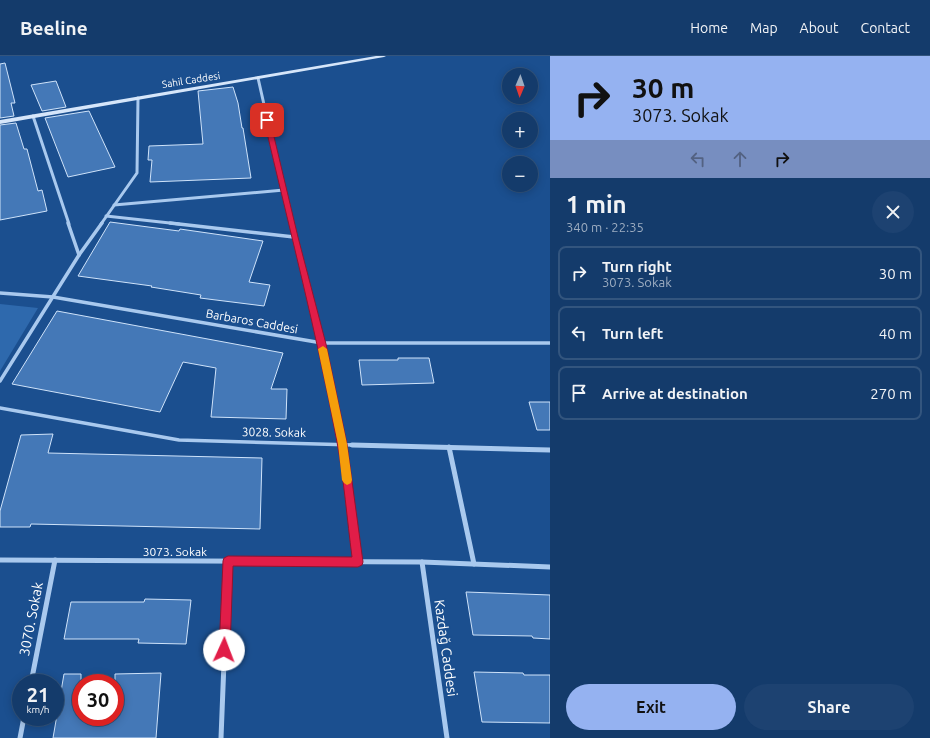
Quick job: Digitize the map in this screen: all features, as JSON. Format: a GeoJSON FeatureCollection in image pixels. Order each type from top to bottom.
{"type":"FeatureCollection","features":[{"type":"Feature","properties":{"kind":"street","name":"Sahil Caddesi"},"geometry":{"type":"LineString","coordinates":[[0,122],[384,56]]}},
{"type":"Feature","properties":{"kind":"street"},"geometry":{"type":"LineString","coordinates":[[258,78],[294,237],[322,344],[342,444],[358,562]]}},
{"type":"Feature","properties":{"kind":"street"},"geometry":{"type":"LineString","coordinates":[[0,381],[79,255],[137,173],[138,98]]}},
{"type":"Feature","properties":{"kind":"street"},"geometry":{"type":"LineString","coordinates":[[33,116],[79,255]]}},
{"type":"Feature","properties":{"kind":"street"},"geometry":{"type":"LineString","coordinates":[[114,205],[284,190]]}},
{"type":"Feature","properties":{"kind":"street"},"geometry":{"type":"LineString","coordinates":[[106,216],[294,237]]}},
{"type":"Feature","properties":{"kind":"street","name":"Barbaros Caddesi"},"geometry":{"type":"LineString","coordinates":[[0,292],[53,297],[322,344],[550,343]]}},
{"type":"Feature","properties":{"kind":"street","name":"3028. Sokak"},"geometry":{"type":"LineString","coordinates":[[0,408],[179,440],[550,450]]}},
{"type":"Feature","properties":{"kind":"street"},"geometry":{"type":"LineString","coordinates":[[449,447],[474,564]]}},
{"type":"Feature","properties":{"kind":"street","name":"3073. Sokak"},"geometry":{"type":"LineString","coordinates":[[0,560],[422,562],[550,567]]}},
{"type":"Feature","properties":{"kind":"street","name":"3070. Sokak"},"geometry":{"type":"LineString","coordinates":[[32,674],[55,560]]}},
{"type":"Feature","properties":{"kind":"street"},"geometry":{"type":"LineString","coordinates":[[221,738],[228,561]]}},
{"type":"Feature","properties":{"kind":"street","name":"Kazdağ Caddesi"},"geometry":{"type":"LineString","coordinates":[[422,562],[447,738]]}},
{"type":"Feature","properties":{"kind":"street"},"geometry":{"type":"LineString","coordinates":[[20,738],[22,726]]}},
{"type":"Feature","properties":{"kind":"shaded area"},"geometry":{"type":"Polygon","coordinates":[[[0,304],[38,308],[0,371],[0,304]]]}},
{"type":"Feature","properties":{"kind":"building"},"geometry":{"type":"Polygon","coordinates":[[[5,63],[15,103],[11,103],[14,116],[0,118],[0,64],[5,63]]]}},
{"type":"Feature","properties":{"kind":"building"},"geometry":{"type":"Polygon","coordinates":[[[56,81],[66,107],[42,111],[31,85],[56,81]]]}},
{"type":"Feature","properties":{"kind":"building"},"geometry":{"type":"Polygon","coordinates":[[[233,87],[243,128],[251,178],[150,182],[152,160],[148,160],[149,146],[203,144],[198,91],[233,87]]]}},
{"type":"Feature","properties":{"kind":"building"},"geometry":{"type":"Polygon","coordinates":[[[89,111],[115,167],[68,177],[45,118],[89,111]]]}},
{"type":"Feature","properties":{"kind":"building"},"geometry":{"type":"Polygon","coordinates":[[[16,123],[24,149],[27,149],[38,191],[42,190],[47,211],[0,220],[0,125],[16,123]]]}},
{"type":"Feature","properties":{"kind":"building"},"geometry":{"type":"Polygon","coordinates":[[[110,222],[179,231],[180,229],[263,241],[249,282],[270,285],[264,306],[200,298],[201,295],[151,287],[152,286],[78,276],[110,222]]]}},
{"type":"Feature","properties":{"kind":"building"},"geometry":{"type":"Polygon","coordinates":[[[57,311],[283,353],[271,389],[287,389],[286,419],[211,417],[216,368],[183,362],[160,412],[12,384],[57,311]]]}},
{"type":"Feature","properties":{"kind":"building"},"geometry":{"type":"Polygon","coordinates":[[[398,358],[429,358],[434,383],[362,385],[359,360],[398,360],[398,358]]]}},
{"type":"Feature","properties":{"kind":"building"},"geometry":{"type":"Polygon","coordinates":[[[529,402],[550,402],[550,430],[537,430],[529,402]]]}},
{"type":"Feature","properties":{"kind":"building"},"geometry":{"type":"Polygon","coordinates":[[[53,434],[48,453],[262,458],[260,529],[31,524],[30,527],[0,527],[0,511],[21,435],[53,434]]]}},
{"type":"Feature","properties":{"kind":"building"},"geometry":{"type":"Polygon","coordinates":[[[466,592],[550,595],[550,639],[533,638],[532,636],[473,635],[466,592]]]}},
{"type":"Feature","properties":{"kind":"building"},"geometry":{"type":"Polygon","coordinates":[[[145,599],[191,600],[186,644],[138,643],[139,639],[64,639],[71,602],[144,602],[145,599]]]}},
{"type":"Feature","properties":{"kind":"building"},"geometry":{"type":"Polygon","coordinates":[[[474,672],[550,675],[550,723],[482,722],[474,672]]]}},
{"type":"Feature","properties":{"kind":"building"},"geometry":{"type":"Polygon","coordinates":[[[161,673],[156,738],[53,738],[55,726],[64,726],[64,674],[72,674],[72,726],[124,726],[124,674],[115,674],[161,673]]]}},
{"type":"Feature","properties":{"kind":"slow traffic"},"geometry":{"type":"LineString","coordinates":[[323,349],[342,444],[347,480]]}},
{"type":"Feature","properties":{"kind":"route"},"geometry":{"type":"LineString","coordinates":[[224,650],[228,561],[358,562],[342,444],[322,344],[294,237],[267,120]]}}]}
